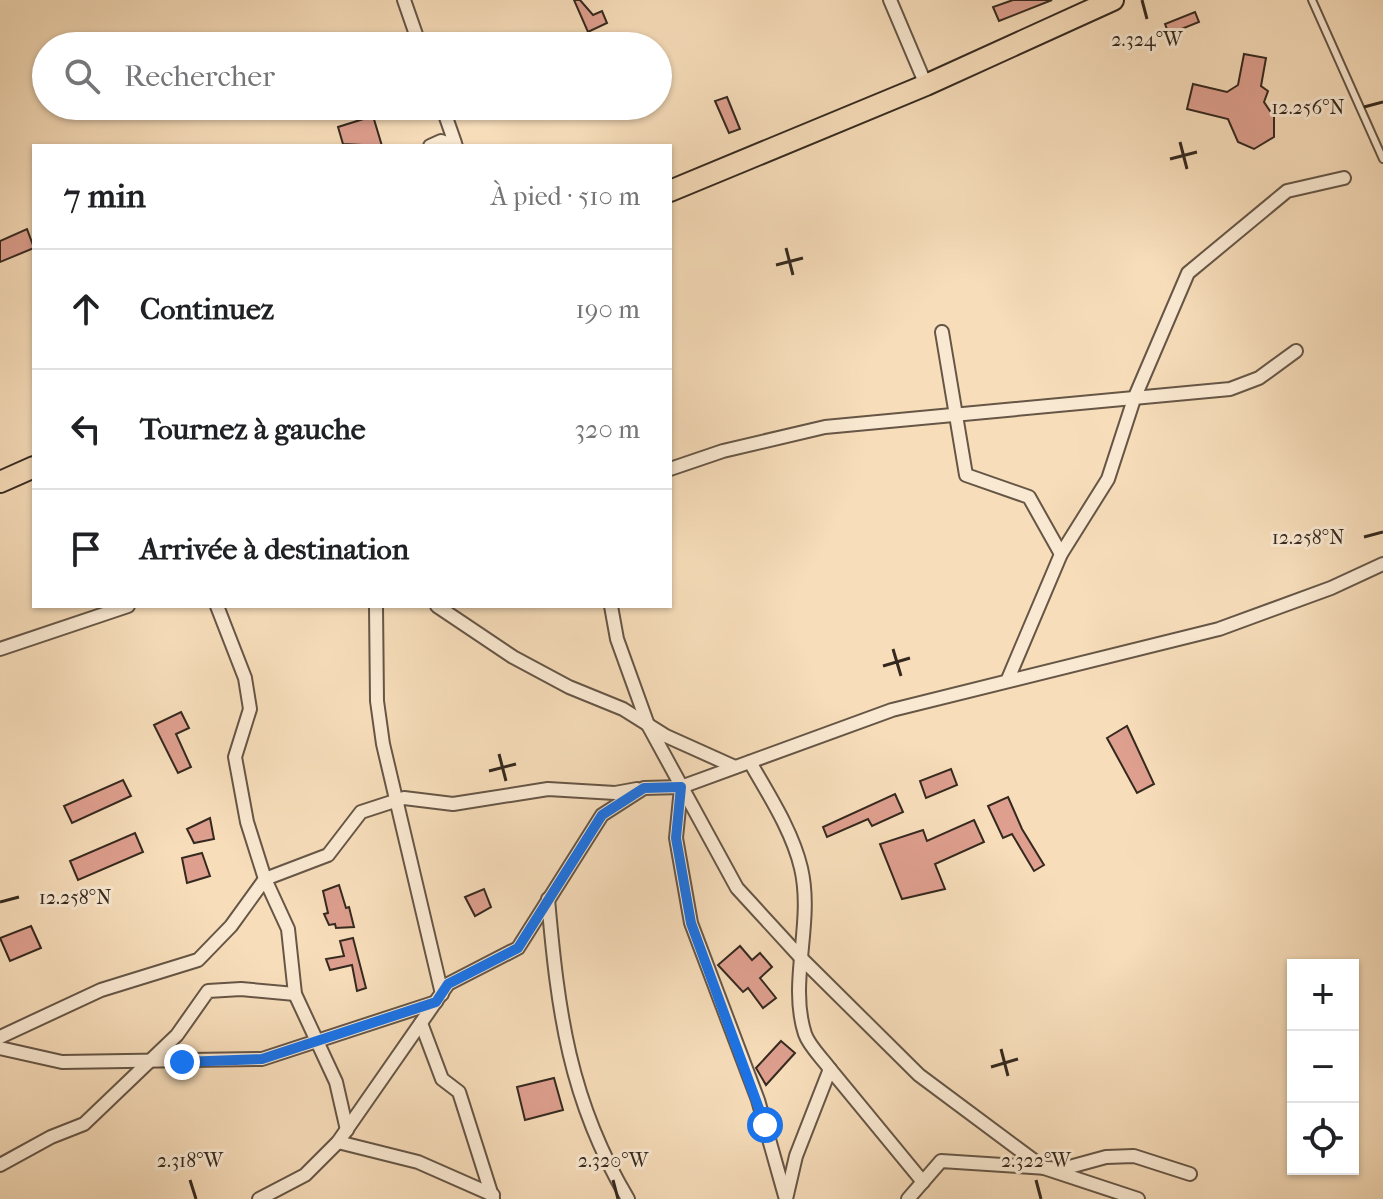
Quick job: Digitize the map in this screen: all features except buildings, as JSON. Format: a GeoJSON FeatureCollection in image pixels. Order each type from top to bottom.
{"type":"FeatureCollection","features":[{"type":"Feature","properties":{"kind":"main road"},"geometry":{"type":"LineString","coordinates":[[672,190],[926,85],[1113,0]]}},
{"type":"Feature","properties":{"kind":"main road"},"geometry":{"type":"LineString","coordinates":[[0,482],[32,468]]}},
{"type":"Feature","properties":{"kind":"street"},"geometry":{"type":"LineString","coordinates":[[404,0],[415,32]]}},
{"type":"Feature","properties":{"kind":"street"},"geometry":{"type":"LineString","coordinates":[[890,0],[926,85]]}},
{"type":"Feature","properties":{"kind":"street"},"geometry":{"type":"LineString","coordinates":[[447,120],[456,144]]}},
{"type":"Feature","properties":{"kind":"street"},"geometry":{"type":"LineString","coordinates":[[1008,679],[1061,554],[1108,479],[1134,399],[1188,273],[1287,191],[1344,178]]}},
{"type":"Feature","properties":{"kind":"street"},"geometry":{"type":"LineString","coordinates":[[942,332],[966,475],[1029,497],[1061,554]]}},
{"type":"Feature","properties":{"kind":"street"},"geometry":{"type":"LineString","coordinates":[[672,468],[723,451],[825,427],[1230,389],[1259,378],[1296,351]]}},
{"type":"Feature","properties":{"kind":"street"},"geometry":{"type":"LineString","coordinates":[[0,1037],[101,990],[198,960],[231,926],[265,879],[328,855],[361,812],[398,800],[453,804],[548,789],[615,793],[681,787],[892,710],[1219,629],[1331,588],[1383,564]]}},
{"type":"Feature","properties":{"kind":"street"},"geometry":{"type":"LineString","coordinates":[[0,649],[122,608]]}},
{"type":"Feature","properties":{"kind":"street"},"geometry":{"type":"LineString","coordinates":[[218,608],[245,678],[250,709],[235,757],[247,822],[265,879],[288,929],[295,994],[336,1082],[347,1130]]}},
{"type":"Feature","properties":{"kind":"street"},"geometry":{"type":"LineString","coordinates":[[376,608],[377,701],[383,744],[398,800],[439,998]]}},
{"type":"Feature","properties":{"kind":"street"},"geometry":{"type":"LineString","coordinates":[[440,608],[513,657],[735,767]]}},
{"type":"Feature","properties":{"kind":"street"},"geometry":{"type":"LineString","coordinates":[[611,608],[617,639],[648,725],[737,888],[803,960],[919,1075],[1044,1168],[1138,1199]]}},
{"type":"Feature","properties":{"kind":"street"},"geometry":{"type":"LineString","coordinates":[[750,762],[777,810],[801,866],[806,903],[799,995],[805,1036],[923,1182]]}},
{"type":"Feature","properties":{"kind":"street"},"geometry":{"type":"LineString","coordinates":[[681,787],[676,838],[691,923],[758,1100],[786,1199],[796,1156],[830,1069]]}},
{"type":"Feature","properties":{"kind":"street"},"geometry":{"type":"LineString","coordinates":[[259,1199],[305,1175],[338,1142],[448,984],[518,948],[602,815],[644,788]]}},
{"type":"Feature","properties":{"kind":"street"},"geometry":{"type":"LineString","coordinates":[[548,899],[557,1003],[580,1101],[607,1164],[628,1199]]}},
{"type":"Feature","properties":{"kind":"street"},"geometry":{"type":"LineString","coordinates":[[0,1165],[51,1137],[84,1124],[177,1035],[208,991],[241,989],[295,994]]}},
{"type":"Feature","properties":{"kind":"street"},"geometry":{"type":"LineString","coordinates":[[0,1048],[62,1062],[262,1059],[439,998]]}},
{"type":"Feature","properties":{"kind":"street"},"geometry":{"type":"LineString","coordinates":[[421,1023],[442,1079],[459,1092],[493,1197]]}},
{"type":"Feature","properties":{"kind":"street"},"geometry":{"type":"LineString","coordinates":[[338,1142],[418,1162],[493,1197]]}},
{"type":"Feature","properties":{"kind":"street"},"geometry":{"type":"LineString","coordinates":[[908,1199],[941,1161],[1062,1169],[1106,1157],[1134,1156],[1190,1174]]}},
{"type":"Feature","properties":{"kind":"lane"},"geometry":{"type":"LineString","coordinates":[[1312,0],[1383,159]]}},
{"type":"Feature","properties":{"kind":"route"},"geometry":{"type":"LineString","coordinates":[[182,1062],[262,1059],[436,1002],[448,984],[518,948],[602,815],[644,788],[681,787],[676,838],[691,923],[765,1125]]}}]}
